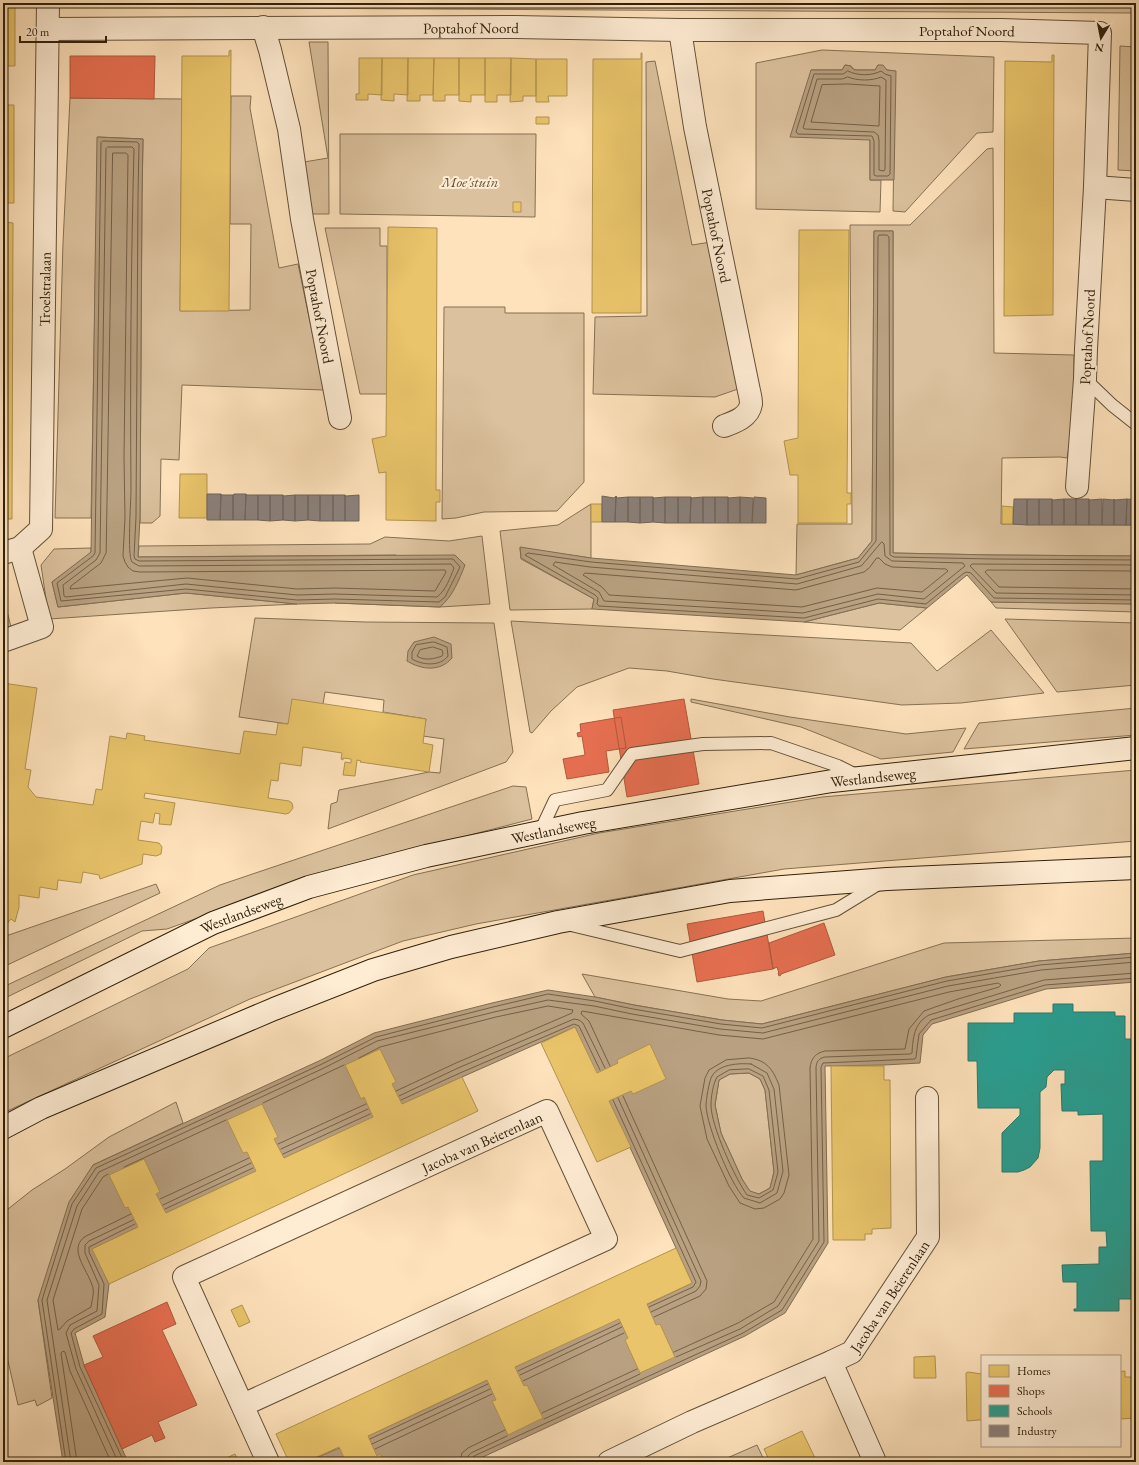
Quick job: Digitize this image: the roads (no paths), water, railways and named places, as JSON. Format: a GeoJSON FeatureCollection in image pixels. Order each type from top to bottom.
{"type":"FeatureCollection","features":[{"type":"Feature","properties":{"kind":"street","name":"Troelstralaan"},"geometry":{"type":"LineString","coordinates":[[12,551],[41,529],[48,3]]}},
{"type":"Feature","properties":{"kind":"street","name":"Poptahof Noord"},"geometry":{"type":"LineString","coordinates":[[263,27],[289,129],[302,219],[340,418]]}},
{"type":"Feature","properties":{"kind":"street","name":"Poptahof Noord"},"geometry":{"type":"LineString","coordinates":[[48,29],[515,27],[680,30],[1001,30],[1100,33],[1095,187],[1085,379],[1077,487]]}},
{"type":"Feature","properties":{"kind":"street","name":"Poptahof Noord"},"geometry":{"type":"LineString","coordinates":[[680,30],[695,127],[751,404],[747,413],[737,422],[724,426]]}},
{"type":"Feature","properties":{"kind":"street"},"geometry":{"type":"LineString","coordinates":[[1095,187],[1136,190]]}},
{"type":"Feature","properties":{"kind":"street"},"geometry":{"type":"LineString","coordinates":[[3,641],[42,628],[12,551]]}},
{"type":"Feature","properties":{"kind":"street","name":"Westlandseweg"},"geometry":{"type":"LineString","coordinates":[[3,1027],[213,924],[309,887],[426,856],[606,819],[832,781],[1136,748]]}},
{"type":"Feature","properties":{"kind":"street"},"geometry":{"type":"LineString","coordinates":[[3,1128],[56,1102],[274,1009],[373,970],[451,947],[558,922],[730,891],[887,879],[1136,868]]}},
{"type":"Feature","properties":{"kind":"street","name":"Jacoba van Beierenlaan"},"geometry":{"type":"LineString","coordinates":[[609,1462],[692,1422],[852,1352],[928,1237],[927,1098]]}},
{"type":"Feature","properties":{"kind":"street","name":"Jacoba van Beierenlaan"},"geometry":{"type":"LineString","coordinates":[[243,1405],[606,1239],[548,1111],[184,1277],[268,1462]]}},
{"type":"Feature","properties":{"kind":"street","name":"Jacoba van Beierenlaan"},"geometry":{"type":"LineString","coordinates":[[831,1362],[875,1462]]}},
{"type":"Feature","properties":{"kind":"lane"},"geometry":{"type":"LineString","coordinates":[[1085,379],[1112,405],[1136,424]]}},
{"type":"Feature","properties":{"kind":"lane"},"geometry":{"type":"LineString","coordinates":[[540,832],[555,800],[607,790],[632,754],[703,744],[771,743],[838,766],[861,778]]}},
{"type":"Feature","properties":{"kind":"lane"},"geometry":{"type":"LineString","coordinates":[[558,922],[680,951],[836,910],[887,879]]}},
{"type":"Feature","properties":{"kind":"water"},"geometry":{"type":"Polygon","coordinates":[[[845,65],[851,66],[855,70],[875,70],[878,65],[883,65],[887,70],[896,71],[894,180],[870,180],[870,140],[790,137],[811,70],[842,70],[845,65]]]}},
{"type":"Feature","properties":{"kind":"water"},"geometry":{"type":"Polygon","coordinates":[[[97,137],[143,139],[140,517],[138,557],[455,555],[465,565],[452,593],[440,607],[335,603],[297,604],[186,593],[58,607],[52,582],[91,552],[97,137]]]}},
{"type":"Feature","properties":{"kind":"water"},"geometry":{"type":"Polygon","coordinates":[[[874,231],[893,231],[893,553],[1136,556],[1136,604],[991,602],[967,575],[927,608],[879,603],[804,622],[592,609],[594,599],[521,558],[520,547],[591,558],[796,575],[858,558],[872,541],[874,231]]]}},
{"type":"Feature","properties":{"kind":"water"},"geometry":{"type":"Polygon","coordinates":[[[434,637],[451,644],[452,658],[447,663],[442,666],[425,668],[407,661],[408,651],[414,642],[434,637]]]}},
{"type":"Feature","properties":{"kind":"water"},"geometry":{"type":"Polygon","coordinates":[[[1136,953],[1136,982],[1046,989],[932,1024],[923,1035],[920,1063],[825,1066],[828,1243],[785,1313],[745,1336],[472,1462],[306,1462],[368,1436],[692,1283],[575,1027],[284,1158],[93,1249],[109,1284],[105,1317],[75,1333],[84,1365],[128,1462],[63,1462],[38,1300],[69,1202],[93,1165],[321,1060],[374,1033],[548,990],[722,1020],[762,1024],[946,977],[1039,961],[1136,953]],[[749,1073],[730,1074],[719,1080],[715,1105],[721,1133],[742,1179],[750,1191],[759,1194],[770,1188],[774,1172],[765,1090],[760,1079],[749,1073]]]}},
{"type":"Feature","properties":{"kind":"park label","name":"Moe'stuin"},"geometry":{"type":"Point","coordinates":[470,181]}}]}
